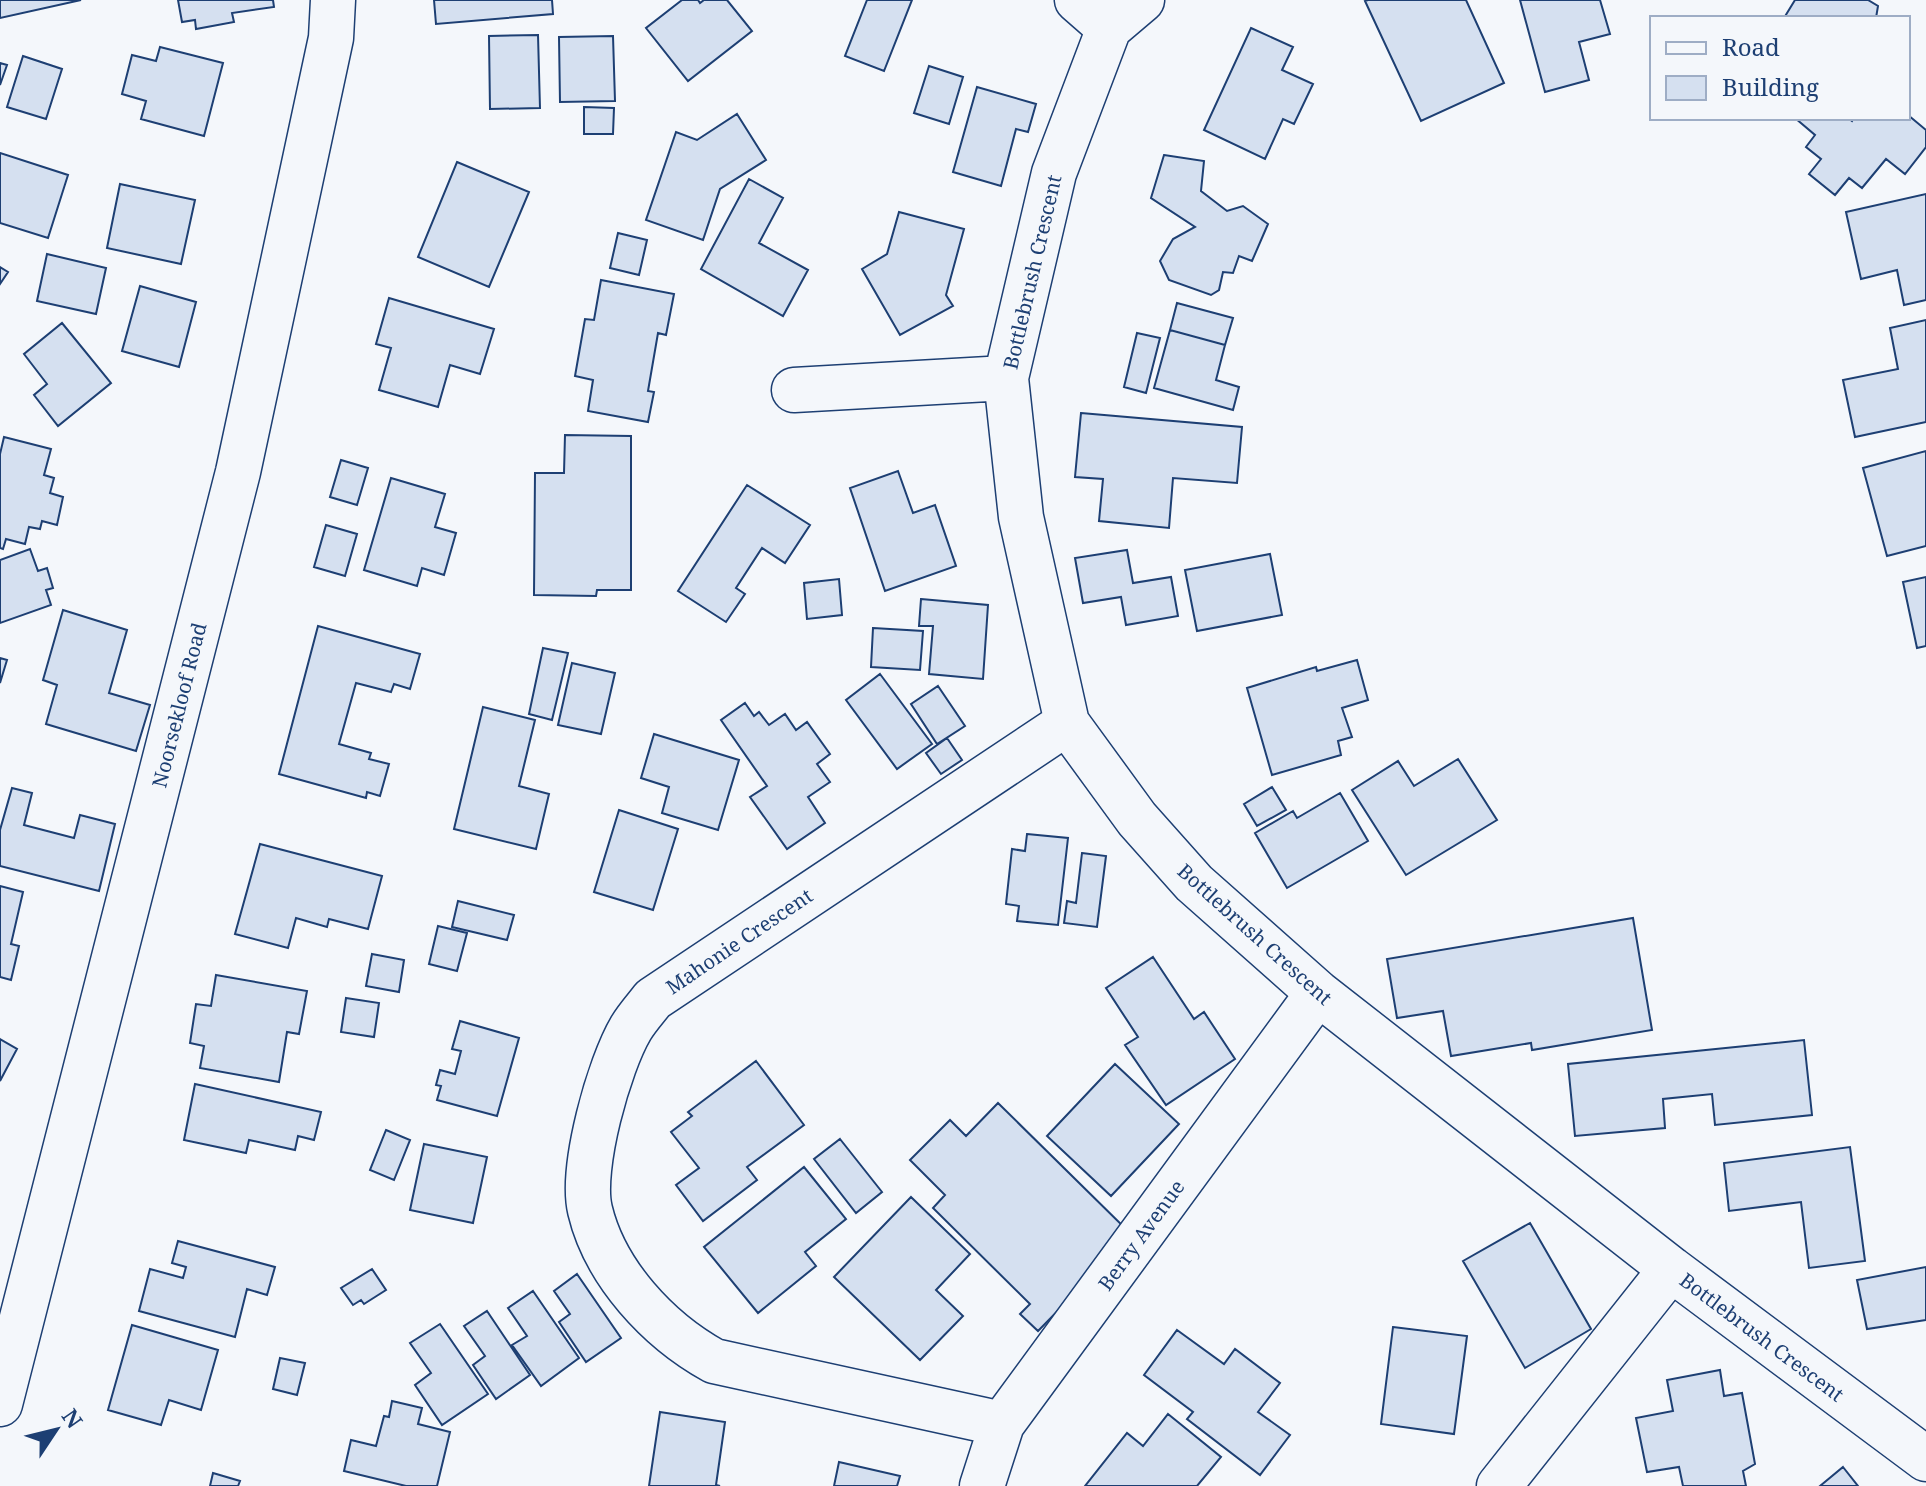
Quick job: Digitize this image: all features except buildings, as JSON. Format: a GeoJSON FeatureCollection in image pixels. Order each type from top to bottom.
{"type":"FeatureCollection","features":[{"type":"Feature","properties":{"kind":"street","name":"Noorsekloof Road"},"geometry":{"type":"LineString","coordinates":[[0,1404],[238,472],[331,38],[333,0]]}},
{"type":"Feature","properties":{"kind":"street","name":"Bottlebrush Crescent"},"geometry":{"type":"LineString","coordinates":[[1142,0],[1093,14],[1006,378],[1021,517],[1067,723],[1137,819],[1194,883],[1318,993],[1671,1269],[1926,1459]]}},
{"type":"Feature","properties":{"kind":"street"},"geometry":{"type":"LineString","coordinates":[[794,390],[1006,378]]}},
{"type":"Feature","properties":{"kind":"street","name":"Mahonie Crescent"},"geometry":{"type":"LineString","coordinates":[[1002,1424],[714,1361],[687,1346],[623,1281],[601,1245],[589,1207],[588,1175],[614,1063],[631,1028],[653,999],[1067,723]]}},
{"type":"Feature","properties":{"kind":"street","name":"Berry Avenue"},"geometry":{"type":"LineString","coordinates":[[982,1486],[1002,1424],[1318,993]]}},
{"type":"Feature","properties":{"kind":"street"},"geometry":{"type":"LineString","coordinates":[[1499,1486],[1671,1269]]}}]}
